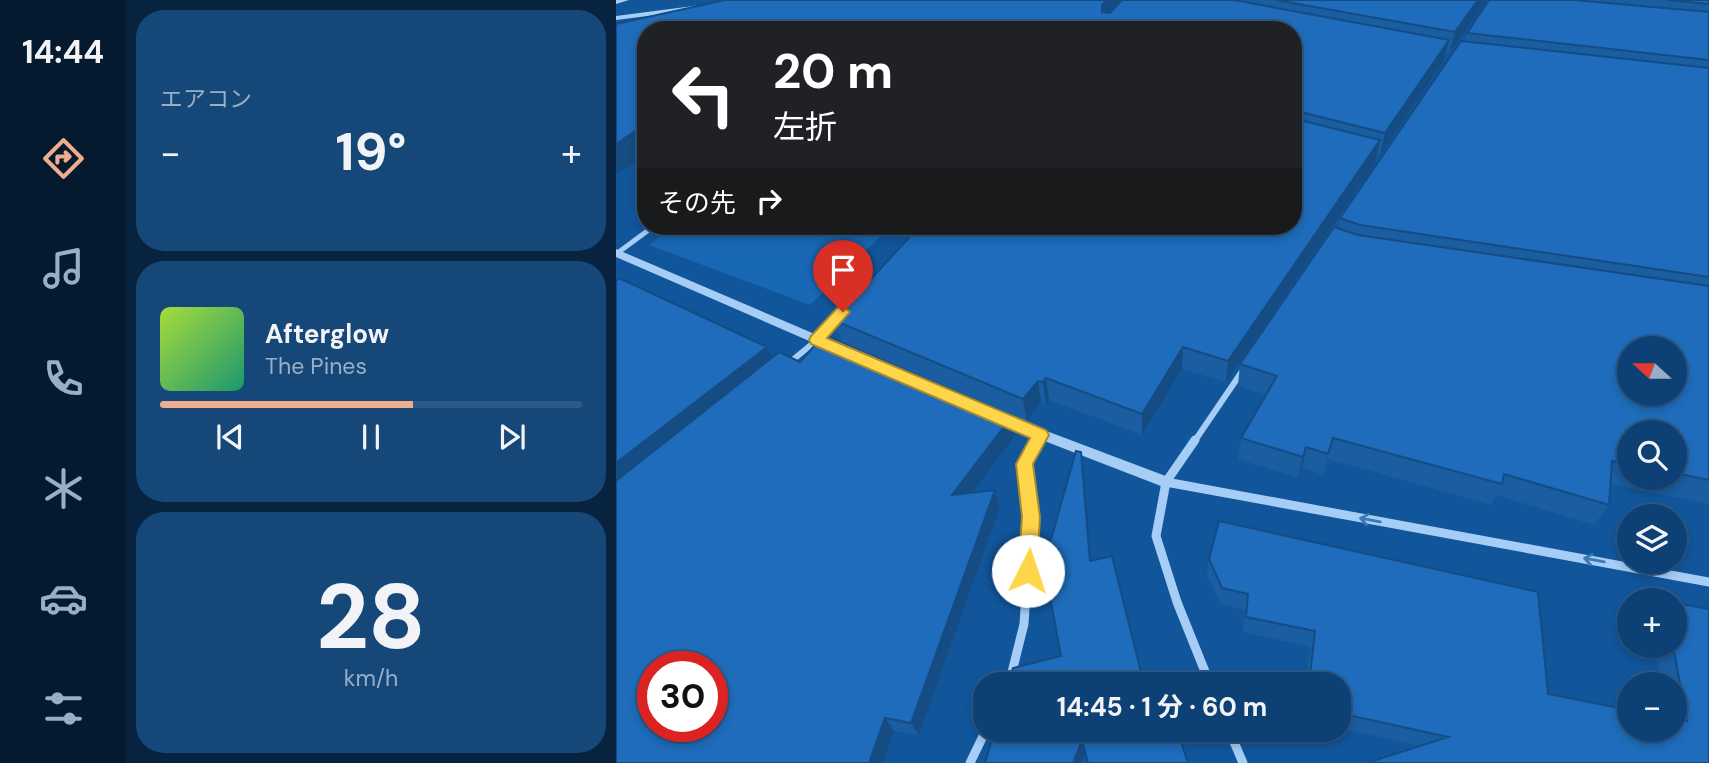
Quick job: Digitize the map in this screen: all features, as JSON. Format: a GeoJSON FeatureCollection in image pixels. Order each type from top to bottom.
{"type":"FeatureCollection","features":[{"type":"Feature","properties":{"kind":"street"},"geometry":{"type":"LineString","coordinates":[[616,18],[706,6],[642,21]]}},
{"type":"Feature","properties":{"kind":"street"},"geometry":{"type":"LineString","coordinates":[[616,27],[637,22]]}},
{"type":"Feature","properties":{"kind":"street"},"geometry":{"type":"LineString","coordinates":[[616,253],[842,351]]}},
{"type":"Feature","properties":{"kind":"street"},"geometry":{"type":"LineString","coordinates":[[783,368],[817,340],[843,312]]}},
{"type":"Feature","properties":{"kind":"street"},"geometry":{"type":"LineString","coordinates":[[1205,672],[1177,602],[1156,536],[1166,482],[1247,366]]}},
{"type":"Feature","properties":{"kind":"street"},"geometry":{"type":"LineString","coordinates":[[990,414],[1166,482],[1709,582]]}},
{"type":"Feature","properties":{"kind":"street"},"geometry":{"type":"LineString","coordinates":[[1012,672],[1024,624],[1031,517],[1024,464],[1040,435]]}},
{"type":"Feature","properties":{"kind":"street"},"geometry":{"type":"LineString","coordinates":[[970,763],[980,742]]}},
{"type":"Feature","properties":{"kind":"street"},"geometry":{"type":"LineString","coordinates":[[1234,742],[1242,763]]}},
{"type":"Feature","properties":{"kind":"lane"},"geometry":{"type":"LineString","coordinates":[[616,253],[641,235]]}},
{"type":"Feature","properties":{"kind":"shaded area"},"geometry":{"type":"Polygon","coordinates":[[[662,235],[882,235],[810,305],[649,245],[662,235]]]}},
{"type":"Feature","properties":{"kind":"building"},"geometry":{"type":"Polygon","coordinates":[[[725,0],[1107,0],[1102,5],[1102,12],[1110,13],[1122,0],[1234,0],[1449,40],[1385,133],[1302,112],[1302,21],[637,21],[637,130],[616,144],[616,24],[725,0]]]}},
{"type":"Feature","properties":{"kind":"building"},"geometry":{"type":"Polygon","coordinates":[[[1276,0],[1478,0],[1455,32],[1276,0]]]}},
{"type":"Feature","properties":{"kind":"building"},"geometry":{"type":"Polygon","coordinates":[[[1489,0],[1574,0],[1709,12],[1709,60],[1467,33],[1489,0]]]}},
{"type":"Feature","properties":{"kind":"building"},"geometry":{"type":"Polygon","coordinates":[[[1668,0],[1709,0],[1709,4],[1668,0]]]}},
{"type":"Feature","properties":{"kind":"building"},"geometry":{"type":"Polygon","coordinates":[[[1461,41],[1709,68],[1709,277],[1360,225],[1340,218],[1461,41]]]}},
{"type":"Feature","properties":{"kind":"building"},"geometry":{"type":"Polygon","coordinates":[[[1302,121],[1380,140],[1228,361],[1183,347],[1142,414],[1046,378],[1043,382],[1038,381],[1023,399],[833,320],[912,235],[1302,235],[1302,121]]]}},
{"type":"Feature","properties":{"kind":"building"},"geometry":{"type":"Polygon","coordinates":[[[1334,227],[1358,235],[1709,286],[1709,480],[1687,475],[1687,420],[1617,420],[1617,462],[1612,461],[1609,505],[1504,474],[1502,484],[1333,438],[1328,454],[1306,447],[1303,457],[1241,438],[1277,376],[1240,364],[1334,227]]]}},
{"type":"Feature","properties":{"kind":"building"},"geometry":{"type":"Polygon","coordinates":[[[619,278],[767,347],[616,463],[616,281],[619,278]]]}},
{"type":"Feature","properties":{"kind":"building"},"geometry":{"type":"Polygon","coordinates":[[[824,335],[1012,416],[952,495],[995,490],[911,723],[885,718],[869,763],[616,763],[616,481],[779,352],[800,362],[824,335]]]}},
{"type":"Feature","properties":{"kind":"building"},"geometry":{"type":"Polygon","coordinates":[[[1076,451],[1081,452],[1090,561],[1112,556],[1141,672],[1012,672],[1013,668],[1061,656],[1044,564],[1076,451]]]}},
{"type":"Feature","properties":{"kind":"building"},"geometry":{"type":"Polygon","coordinates":[[[1219,521],[1538,592],[1548,694],[1617,708],[1617,742],[1687,742],[1687,672],[1678,672],[1675,658],[1687,658],[1687,605],[1709,609],[1709,763],[1367,763],[1448,737],[1351,716],[1351,672],[1310,672],[1315,631],[1246,617],[1248,594],[1222,588],[1209,559],[1219,521]]]}},
{"type":"Feature","properties":{"kind":"building"},"geometry":{"type":"Polygon","coordinates":[[[991,742],[1081,742],[1073,763],[985,763],[991,742]]]}},
{"type":"Feature","properties":{"kind":"building"},"geometry":{"type":"Polygon","coordinates":[[[1083,742],[1181,742],[1188,763],[1088,763],[1083,742]]]}},
{"type":"Feature","properties":{"kind":"route"},"geometry":{"type":"LineString","coordinates":[[843,312],[817,340],[1040,435],[1024,464],[1031,517],[1028,571]]}}]}
